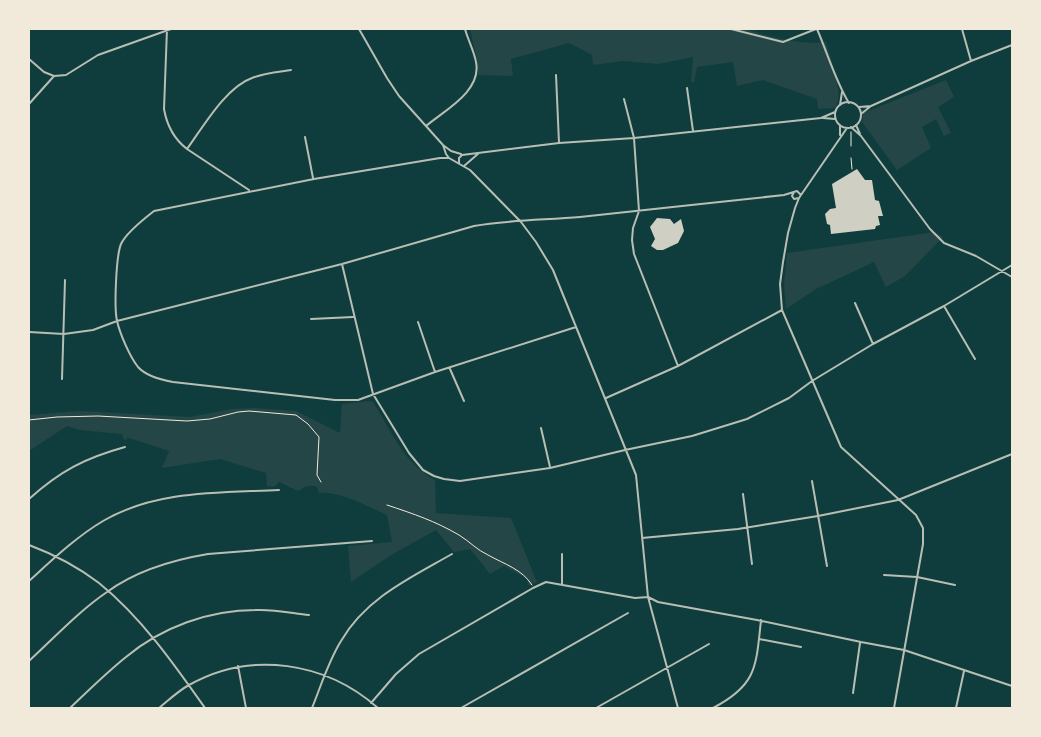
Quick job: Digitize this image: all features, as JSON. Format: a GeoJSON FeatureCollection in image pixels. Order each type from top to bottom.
{"type":"FeatureCollection","features":[{"type":"Feature","properties":{"kind":"street"},"geometry":{"type":"LineString","coordinates":[[167,29],[164,109],[166,121],[172,133],[179,143],[187,149],[251,191]]}},
{"type":"Feature","properties":{"kind":"street"},"geometry":{"type":"LineString","coordinates":[[29,59],[44,72],[54,76],[66,75],[98,55],[171,29]]}},
{"type":"Feature","properties":{"kind":"street"},"geometry":{"type":"LineString","coordinates":[[359,29],[399,96],[443,145],[451,151],[468,156],[470,160]]}},
{"type":"Feature","properties":{"kind":"street"},"geometry":{"type":"LineString","coordinates":[[426,126],[460,98],[472,86],[477,77],[476,62],[465,29]]}},
{"type":"Feature","properties":{"kind":"street"},"geometry":{"type":"LineString","coordinates":[[731,29],[783,42],[817,29],[842,92],[849,103],[858,107],[871,106]]}},
{"type":"Feature","properties":{"kind":"street"},"geometry":{"type":"LineString","coordinates":[[962,29],[971,61]]}},
{"type":"Feature","properties":{"kind":"street"},"geometry":{"type":"LineString","coordinates":[[894,708],[923,544],[923,528],[916,516],[840,447],[782,310],[781,276],[788,233],[799,198],[840,135],[847,128],[856,125],[861,114],[871,106],[971,61],[1012,45]]}},
{"type":"Feature","properties":{"kind":"street"},"geometry":{"type":"LineString","coordinates":[[187,149],[222,103],[240,84],[252,78],[291,70]]}},
{"type":"Feature","properties":{"kind":"street"},"geometry":{"type":"LineString","coordinates":[[29,104],[54,76]]}},
{"type":"Feature","properties":{"kind":"street"},"geometry":{"type":"LineString","coordinates":[[556,76],[559,142]]}},
{"type":"Feature","properties":{"kind":"street"},"geometry":{"type":"LineString","coordinates":[[687,88],[693,132]]}},
{"type":"Feature","properties":{"kind":"street"},"geometry":{"type":"LineString","coordinates":[[821,118],[835,112],[840,105],[842,92]]}},
{"type":"Feature","properties":{"kind":"street"},"geometry":{"type":"LineString","coordinates":[[624,99],[634,138],[639,211],[632,240],[634,254],[678,366]]}},
{"type":"Feature","properties":{"kind":"street"},"geometry":{"type":"LineString","coordinates":[[840,105],[849,103]]}},
{"type":"Feature","properties":{"kind":"street"},"geometry":{"type":"LineString","coordinates":[[858,107],[861,114]]}},
{"type":"Feature","properties":{"kind":"street"},"geometry":{"type":"LineString","coordinates":[[835,112],[835,119]]}},
{"type":"Feature","properties":{"kind":"street"},"geometry":{"type":"LineString","coordinates":[[459,163],[459,158],[463,155],[559,142],[634,138],[821,118],[835,119],[847,128]]}},
{"type":"Feature","properties":{"kind":"street"},"geometry":{"type":"LineString","coordinates":[[840,124],[840,135]]}},
{"type":"Feature","properties":{"kind":"street"},"geometry":{"type":"LineString","coordinates":[[856,125],[861,136]]}},
{"type":"Feature","properties":{"kind":"street"},"geometry":{"type":"LineString","coordinates":[[851,127],[861,136],[930,229],[944,243],[976,256],[1012,277]]}},
{"type":"Feature","properties":{"kind":"street"},"geometry":{"type":"LineString","coordinates":[[305,137],[314,179]]}},
{"type":"Feature","properties":{"kind":"street"},"geometry":{"type":"LineString","coordinates":[[443,145],[449,158],[470,170],[521,222],[536,242],[552,270],[606,398],[636,475],[648,597],[678,708]]}},
{"type":"Feature","properties":{"kind":"street"},"geometry":{"type":"LineString","coordinates":[[440,158],[451,151]]}},
{"type":"Feature","properties":{"kind":"street"},"geometry":{"type":"LineString","coordinates":[[463,166],[468,164],[479,153]]}},
{"type":"Feature","properties":{"kind":"street"},"geometry":{"type":"LineString","coordinates":[[449,158],[314,179],[154,211],[140,222],[121,244],[116,287],[117,321],[129,352],[139,368],[158,379],[173,382],[344,401],[358,400],[435,372],[576,327]]}},
{"type":"Feature","properties":{"kind":"street"},"geometry":{"type":"LineString","coordinates":[[29,332],[64,334],[93,330],[117,321],[342,264],[474,226],[496,222],[521,222],[639,211],[784,195],[797,191],[807,185]]}},
{"type":"Feature","properties":{"kind":"street"},"geometry":{"type":"LineString","coordinates":[[797,191],[802,195]]}},
{"type":"Feature","properties":{"kind":"street"},"geometry":{"type":"LineString","coordinates":[[794,192],[795,208]]}},
{"type":"Feature","properties":{"kind":"street"},"geometry":{"type":"LineString","coordinates":[[784,195],[799,198]]}},
{"type":"Feature","properties":{"kind":"street"},"geometry":{"type":"LineString","coordinates":[[342,264],[373,394],[409,454],[423,470],[444,479],[460,481],[550,468],[692,436],[747,419],[789,398],[812,381],[873,344],[944,306],[1012,265]]}},
{"type":"Feature","properties":{"kind":"street"},"geometry":{"type":"LineString","coordinates":[[62,378],[64,280]]}},
{"type":"Feature","properties":{"kind":"street"},"geometry":{"type":"LineString","coordinates":[[855,304],[873,344]]}},
{"type":"Feature","properties":{"kind":"street"},"geometry":{"type":"LineString","coordinates":[[944,306],[975,359]]}},
{"type":"Feature","properties":{"kind":"street"},"geometry":{"type":"LineString","coordinates":[[606,398],[678,366],[782,310]]}},
{"type":"Feature","properties":{"kind":"street"},"geometry":{"type":"LineString","coordinates":[[311,319],[354,317]]}},
{"type":"Feature","properties":{"kind":"street"},"geometry":{"type":"LineString","coordinates":[[418,322],[435,372]]}},
{"type":"Feature","properties":{"kind":"street"},"geometry":{"type":"LineString","coordinates":[[449,368],[464,401]]}},
{"type":"Feature","properties":{"kind":"street"},"geometry":{"type":"LineString","coordinates":[[541,428],[550,468]]}},
{"type":"Feature","properties":{"kind":"street"},"geometry":{"type":"LineString","coordinates":[[29,499],[67,469],[84,460],[125,447]]}},
{"type":"Feature","properties":{"kind":"street"},"geometry":{"type":"LineString","coordinates":[[642,538],[748,527],[818,516],[898,500],[1012,454]]}},
{"type":"Feature","properties":{"kind":"street"},"geometry":{"type":"LineString","coordinates":[[812,481],[827,566]]}},
{"type":"Feature","properties":{"kind":"street"},"geometry":{"type":"LineString","coordinates":[[29,582],[71,544],[104,520],[123,512],[154,501],[188,495],[279,490]]}},
{"type":"Feature","properties":{"kind":"street"},"geometry":{"type":"LineString","coordinates":[[743,494],[752,564]]}},
{"type":"Feature","properties":{"kind":"street"},"geometry":{"type":"LineString","coordinates":[[29,661],[108,591],[156,566],[208,554],[372,541]]}},
{"type":"Feature","properties":{"kind":"street"},"geometry":{"type":"LineString","coordinates":[[29,545],[83,572],[108,591],[129,611],[152,638],[205,708]]}},
{"type":"Feature","properties":{"kind":"street"},"geometry":{"type":"LineString","coordinates":[[312,708],[332,656],[341,640],[362,612],[386,592],[452,554]]}},
{"type":"Feature","properties":{"kind":"street"},"geometry":{"type":"LineString","coordinates":[[562,554],[562,584]]}},
{"type":"Feature","properties":{"kind":"street"},"geometry":{"type":"LineString","coordinates":[[884,576],[917,577],[955,585]]}},
{"type":"Feature","properties":{"kind":"street"},"geometry":{"type":"LineString","coordinates":[[371,703],[396,674],[419,654],[546,582],[635,598],[648,597],[658,602],[761,620],[904,650],[1012,686]]}},
{"type":"Feature","properties":{"kind":"street"},"geometry":{"type":"LineString","coordinates":[[70,708],[125,657],[152,638],[187,622],[221,613],[256,610],[309,615]]}},
{"type":"Feature","properties":{"kind":"street"},"geometry":{"type":"LineString","coordinates":[[461,708],[628,613]]}},
{"type":"Feature","properties":{"kind":"street"},"geometry":{"type":"LineString","coordinates":[[713,708],[732,698],[742,689],[753,673],[761,620]]}},
{"type":"Feature","properties":{"kind":"street"},"geometry":{"type":"LineString","coordinates":[[759,639],[801,647]]}},
{"type":"Feature","properties":{"kind":"street"},"geometry":{"type":"LineString","coordinates":[[853,693],[860,642]]}},
{"type":"Feature","properties":{"kind":"street"},"geometry":{"type":"LineString","coordinates":[[596,708],[709,644]]}},
{"type":"Feature","properties":{"kind":"street"},"geometry":{"type":"LineString","coordinates":[[159,708],[188,685],[215,673],[238,666],[277,664],[304,668],[325,675],[348,686],[378,708]]}},
{"type":"Feature","properties":{"kind":"street"},"geometry":{"type":"LineString","coordinates":[[238,666],[246,708]]}},
{"type":"Feature","properties":{"kind":"street"},"geometry":{"type":"LineString","coordinates":[[956,708],[964,671]]}},
{"type":"Feature","properties":{"kind":"path"},"geometry":{"type":"LineString","coordinates":[[851,127],[851,146]]}},
{"type":"Feature","properties":{"kind":"path"},"geometry":{"type":"LineString","coordinates":[[851,158],[852,169]]}},
{"type":"Feature","properties":{"kind":"path"},"geometry":{"type":"LineString","coordinates":[[29,420],[57,416],[98,416],[187,421],[210,419],[249,411],[296,415],[308,424],[319,437],[317,475],[321,482]]}},
{"type":"Feature","properties":{"kind":"path"},"geometry":{"type":"LineString","coordinates":[[387,505],[430,519],[486,554],[525,575],[533,588]]}},
{"type":"Feature","properties":{"kind":"shaded area"},"geometry":{"type":"Polygon","coordinates":[[[470,29],[745,29],[795,41],[826,42],[838,86],[838,102],[835,108],[818,109],[817,99],[763,80],[737,86],[733,62],[697,67],[694,82],[691,82],[693,57],[658,64],[623,61],[593,65],[592,55],[569,43],[511,59],[513,76],[478,75],[477,60],[470,29]]]}},
{"type":"Feature","properties":{"kind":"shaded area"},"geometry":{"type":"Polygon","coordinates":[[[946,80],[954,97],[938,107],[951,133],[944,136],[936,119],[922,127],[931,148],[897,170],[862,122],[863,113],[946,80]]]}},
{"type":"Feature","properties":{"kind":"shaded area"},"geometry":{"type":"Polygon","coordinates":[[[935,232],[943,237],[905,276],[886,287],[874,262],[816,289],[786,309],[784,285],[787,253],[935,232]]]}},
{"type":"Feature","properties":{"kind":"shaded area"},"geometry":{"type":"Polygon","coordinates":[[[373,402],[392,435],[407,456],[424,473],[435,480],[436,513],[511,518],[537,582],[529,586],[526,578],[504,566],[490,574],[470,549],[454,552],[436,530],[391,555],[351,582],[348,546],[392,542],[387,515],[354,500],[336,494],[319,493],[317,487],[314,486],[307,486],[298,491],[279,482],[274,487],[267,486],[266,473],[220,459],[162,468],[169,451],[129,438],[124,440],[122,434],[80,430],[67,426],[29,451],[29,415],[80,411],[190,417],[232,409],[254,408],[296,411],[340,433],[342,404],[373,402]]]}},
{"type":"Feature","properties":{"kind":"building"},"geometry":{"type":"Polygon","coordinates":[[[857,169],[865,180],[872,180],[875,200],[879,201],[883,216],[878,216],[880,225],[876,226],[875,229],[831,234],[830,225],[827,224],[825,214],[830,209],[836,208],[832,184],[857,169]]]}},
{"type":"Feature","properties":{"kind":"building"},"geometry":{"type":"Polygon","coordinates":[[[657,218],[670,219],[674,224],[681,219],[684,231],[678,243],[663,250],[657,250],[651,246],[655,239],[650,227],[657,218]]]}}]}
